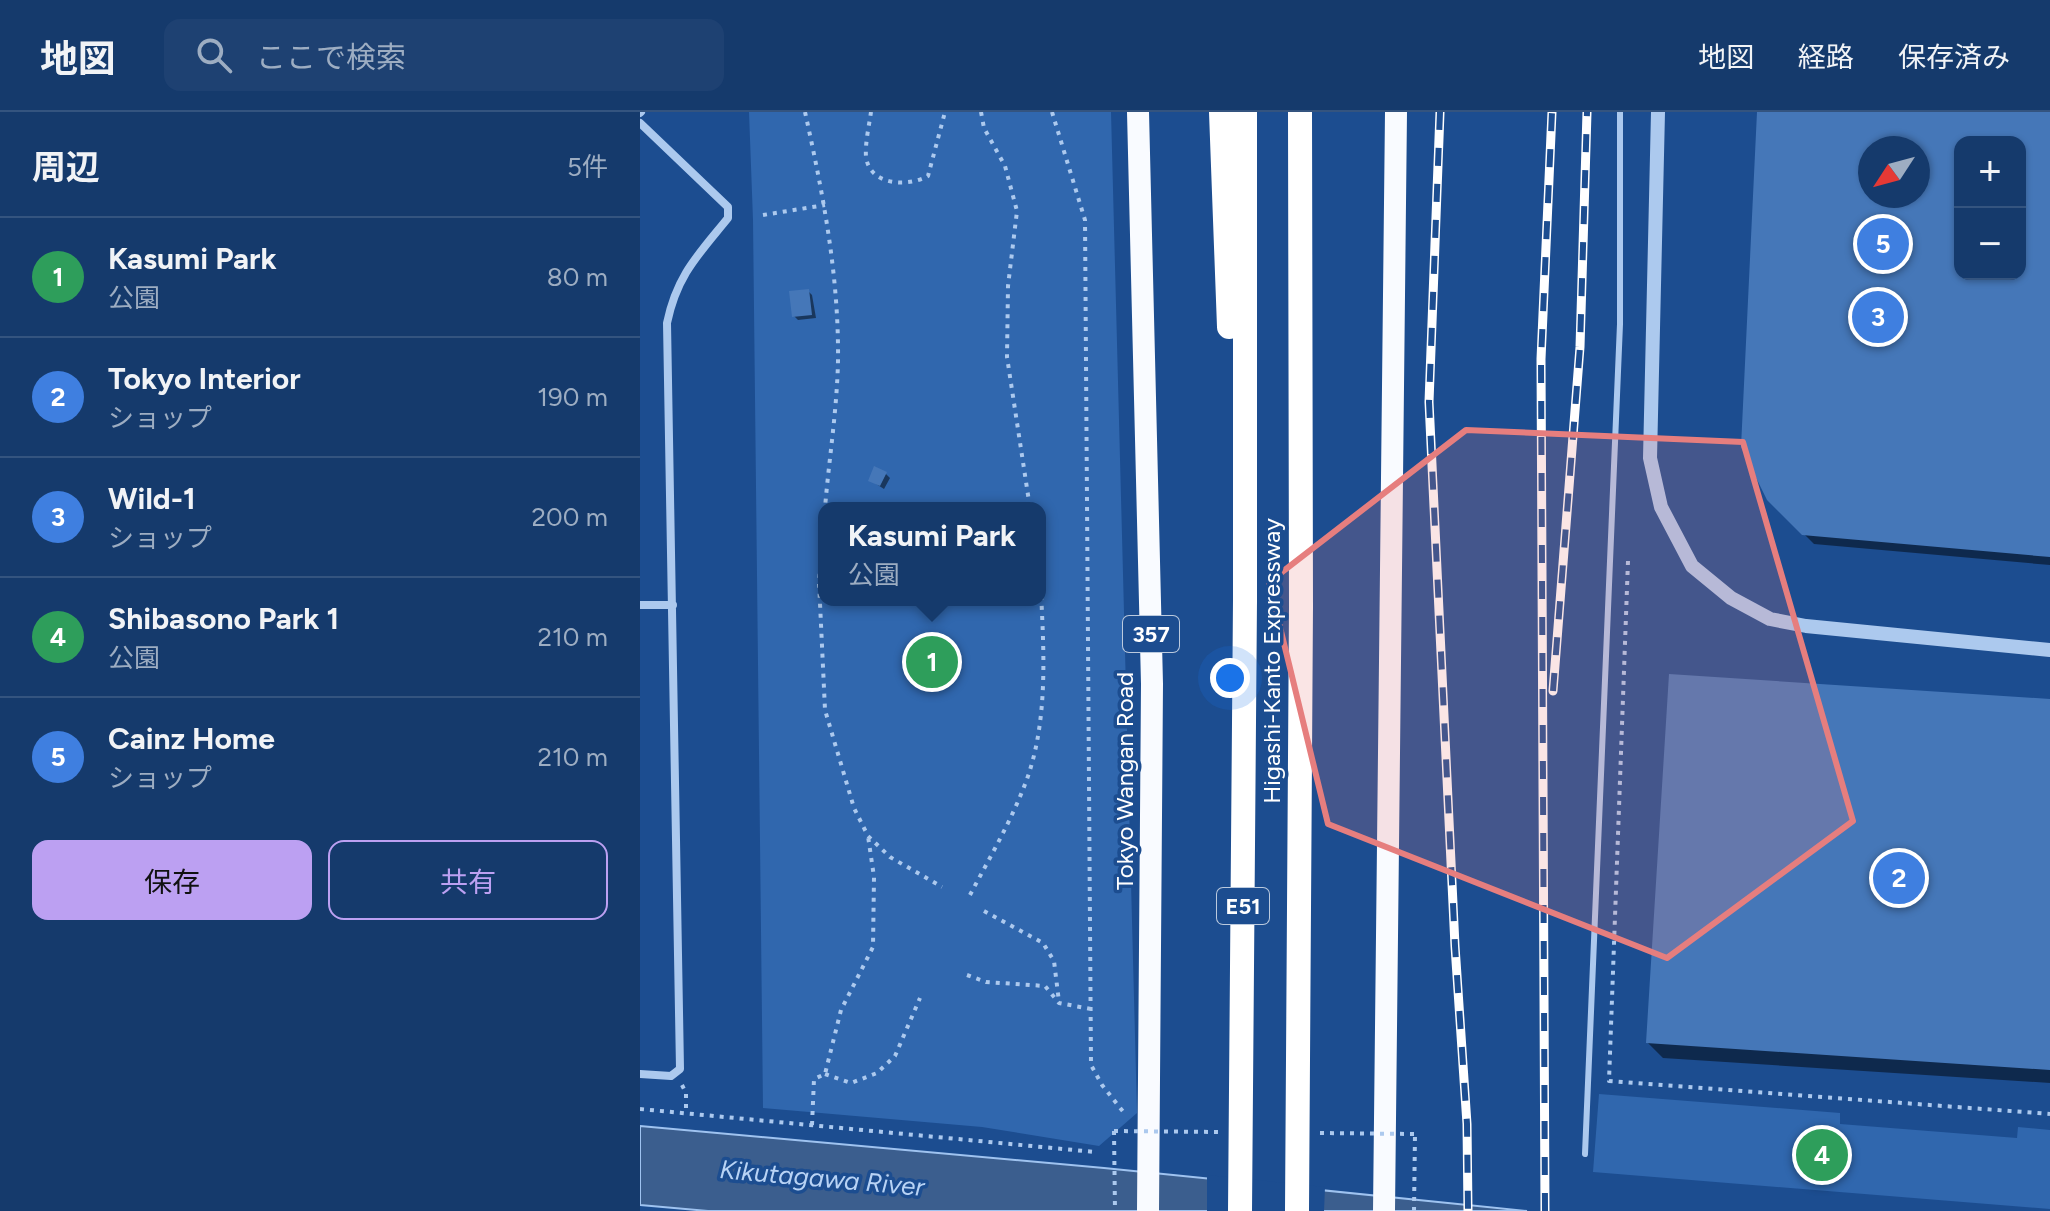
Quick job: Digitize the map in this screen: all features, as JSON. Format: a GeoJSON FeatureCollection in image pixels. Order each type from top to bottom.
{"type":"FeatureCollection","features":[{"type":"Feature","properties":{"kind":"highway","name":"Tokyo Wangan Road"},"geometry":{"type":"LineString","coordinates":[[1138,112],[1152,684],[1148,1211]]}},
{"type":"Feature","properties":{"kind":"highway"},"geometry":{"type":"LineString","coordinates":[[1221,112],[1230,354],[1244,395]]}},
{"type":"Feature","properties":{"kind":"highway","name":"Higashi-Kanto Expressway"},"geometry":{"type":"LineString","coordinates":[[1240,1211],[1245,112]]}},
{"type":"Feature","properties":{"kind":"highway","name":"Higashi-Kanto Expressway"},"geometry":{"type":"LineString","coordinates":[[1297,1211],[1300,112]]}},
{"type":"Feature","properties":{"kind":"highway"},"geometry":{"type":"LineString","coordinates":[[1384,1211],[1396,112]]}},
{"type":"Feature","properties":{"kind":"street"},"geometry":{"type":"LineString","coordinates":[[1658,112],[1650,458],[1661,507],[1692,566],[1731,598],[1770,619],[1806,626],[2050,650]]}},
{"type":"Feature","properties":{"kind":"street"},"geometry":{"type":"LineString","coordinates":[[640,123],[728,207],[728,218],[688,266],[679,283],[667,323],[680,1069],[671,1076],[640,1074]]}},
{"type":"Feature","properties":{"kind":"street"},"geometry":{"type":"LineString","coordinates":[[640,605],[673,605]]}},
{"type":"Feature","properties":{"kind":"lane"},"geometry":{"type":"LineString","coordinates":[[1585,1154],[1620,324],[1620,112]]}},
{"type":"Feature","properties":{"kind":"path"},"geometry":{"type":"LineString","coordinates":[[805,112],[831,248],[838,361],[826,502]]}},
{"type":"Feature","properties":{"kind":"path"},"geometry":{"type":"LineString","coordinates":[[871,112],[866,157],[873,173],[887,182],[915,183],[928,176],[945,112]]}},
{"type":"Feature","properties":{"kind":"path"},"geometry":{"type":"LineString","coordinates":[[981,112],[984,128],[1005,166],[1017,211],[1008,286],[1007,357],[1029,502]]}},
{"type":"Feature","properties":{"kind":"path"},"geometry":{"type":"LineString","coordinates":[[1052,112],[1085,220],[1091,1065],[1126,1116]]}},
{"type":"Feature","properties":{"kind":"path"},"geometry":{"type":"LineString","coordinates":[[763,215],[825,205]]}},
{"type":"Feature","properties":{"kind":"path"},"geometry":{"type":"LineString","coordinates":[[1628,548],[1609,1081],[2050,1114]]}},
{"type":"Feature","properties":{"kind":"path"},"geometry":{"type":"LineString","coordinates":[[820,606],[825,710],[854,808],[868,836],[874,877],[873,947],[841,1010],[825,1074]]}},
{"type":"Feature","properties":{"kind":"path"},"geometry":{"type":"LineString","coordinates":[[970,895],[1003,835],[1028,777],[1039,722],[1044,657],[1042,606]]}},
{"type":"Feature","properties":{"kind":"path"},"geometry":{"type":"LineString","coordinates":[[868,836],[890,857],[942,887]]}},
{"type":"Feature","properties":{"kind":"path"},"geometry":{"type":"LineString","coordinates":[[984,911],[1043,943],[1054,961],[1059,1003]]}},
{"type":"Feature","properties":{"kind":"path"},"geometry":{"type":"LineString","coordinates":[[967,975],[986,982],[1045,986],[1059,1003],[1091,1009]]}},
{"type":"Feature","properties":{"kind":"path"},"geometry":{"type":"LineString","coordinates":[[812,1125],[814,1079],[825,1074],[851,1083],[877,1073],[895,1056],[920,998]]}},
{"type":"Feature","properties":{"kind":"path"},"geometry":{"type":"LineString","coordinates":[[675,1072],[686,1093],[686,1113]]}},
{"type":"Feature","properties":{"kind":"path"},"geometry":{"type":"LineString","coordinates":[[640,1109],[1095,1152]]}},
{"type":"Feature","properties":{"kind":"path"},"geometry":{"type":"LineString","coordinates":[[1114,1131],[1115,1211]]}},
{"type":"Feature","properties":{"kind":"path"},"geometry":{"type":"LineString","coordinates":[[1414,1211],[1415,1134]]}},
{"type":"Feature","properties":{"kind":"highlighted area"},"geometry":{"type":"Polygon","coordinates":[[[1466,430],[1743,442],[1853,821],[1667,958],[1328,824],[1269,582],[1466,430]]]}},
{"type":"Feature","properties":{"kind":"shaded area"},"geometry":{"type":"Polygon","coordinates":[[[749,112],[1111,112],[1137,1113],[1099,1146],[982,1127],[763,1108],[753,220],[749,112]]]}},
{"type":"Feature","properties":{"kind":"shaded area"},"geometry":{"type":"Polygon","coordinates":[[[1599,1094],[1840,1113],[1840,1124],[2017,1138],[2018,1127],[2050,1130],[2050,1209],[1593,1172],[1599,1094]]]}},
{"type":"Feature","properties":{"kind":"water","name":"Kikutagawa River"},"geometry":{"type":"Polygon","coordinates":[[[640,1126],[1104,1168],[1527,1211],[708,1211],[640,1205],[640,1126]]]}},
{"type":"Feature","properties":{"kind":"pier"},"geometry":{"type":"Polygon","coordinates":[[[1207,1175],[1325,1187],[1324,1211],[1207,1211],[1207,1175]]]}},
{"type":"Feature","properties":{"kind":"building"},"geometry":{"type":"Polygon","coordinates":[[[1757,112],[2050,112],[2050,557],[1802,535],[1767,500],[1741,447],[1757,112]]]}},
{"type":"Feature","properties":{"kind":"building"},"geometry":{"type":"Polygon","coordinates":[[[809,289],[812,315],[792,317],[789,291],[809,289]]]}},
{"type":"Feature","properties":{"kind":"building"},"geometry":{"type":"Polygon","coordinates":[[[874,466],[887,472],[880,486],[868,481],[874,466]]]}},
{"type":"Feature","properties":{"kind":"building"},"geometry":{"type":"Polygon","coordinates":[[[1669,674],[2050,699],[2050,1070],[1646,1043],[1669,674]]]}},
{"type":"Feature","properties":{"kind":"railway"},"geometry":{"type":"LineString","coordinates":[[1440,112],[1429,402],[1455,946],[1467,1124],[1468,1211]]}},
{"type":"Feature","properties":{"kind":"railway"},"geometry":{"type":"LineString","coordinates":[[1545,1211],[1541,359],[1552,112]]}},
{"type":"Feature","properties":{"kind":"railway"},"geometry":{"type":"LineString","coordinates":[[1553,691],[1580,347],[1587,112]]}},
{"type":"Feature","properties":{"kind":"place","name":"Cainz Home"},"geometry":{"type":"Point","coordinates":[1883,244]}},
{"type":"Feature","properties":{"kind":"place","name":"Wild-1"},"geometry":{"type":"Point","coordinates":[1878,317]}},
{"type":"Feature","properties":{"kind":"place","name":"Kasumi Park"},"geometry":{"type":"Point","coordinates":[932,662]}},
{"type":"Feature","properties":{"kind":"place","name":"Tokyo Interior"},"geometry":{"type":"Point","coordinates":[1899,878]}},
{"type":"Feature","properties":{"kind":"place","name":"Shibasono Park 1"},"geometry":{"type":"Point","coordinates":[1822,1155]}}]}
